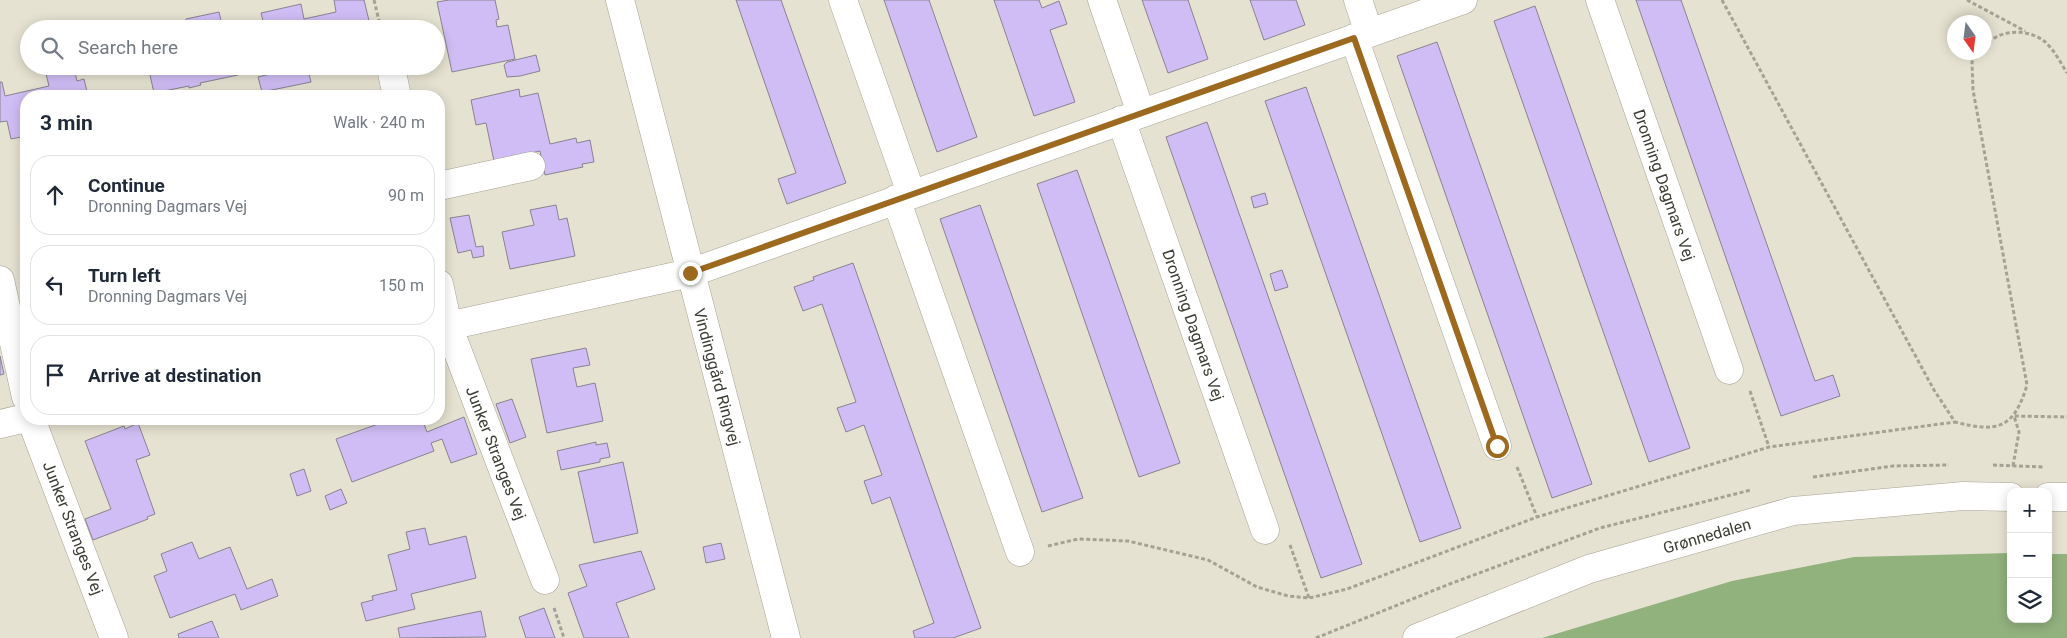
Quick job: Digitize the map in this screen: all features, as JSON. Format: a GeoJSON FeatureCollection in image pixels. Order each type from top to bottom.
{"type":"FeatureCollection","features":[{"type":"Feature","properties":{"kind":"street","name":"Vindinggård Ringvej"},"geometry":{"type":"LineString","coordinates":[[620,0],[786,638]]}},
{"type":"Feature","properties":{"kind":"street"},"geometry":{"type":"LineString","coordinates":[[843,0],[904,196],[1020,552]]}},
{"type":"Feature","properties":{"kind":"street","name":"Dronning Dagmars Vej"},"geometry":{"type":"LineString","coordinates":[[1102,0],[1131,116],[1265,530]]}},
{"type":"Feature","properties":{"kind":"street"},"geometry":{"type":"LineString","coordinates":[[1358,0],[1362,36],[1497,446]]}},
{"type":"Feature","properties":{"kind":"street"},"geometry":{"type":"LineString","coordinates":[[445,327],[690,273],[1463,0]]}},
{"type":"Feature","properties":{"kind":"street","name":"Dronning Dagmars Vej"},"geometry":{"type":"LineString","coordinates":[[1600,0],[1729,370]]}},
{"type":"Feature","properties":{"kind":"street"},"geometry":{"type":"LineString","coordinates":[[445,185],[530,166]]}},
{"type":"Feature","properties":{"kind":"street"},"geometry":{"type":"LineString","coordinates":[[0,280],[20,370]]}},
{"type":"Feature","properties":{"kind":"street","name":"Junker Stranges Vej"},"geometry":{"type":"LineString","coordinates":[[445,332],[545,580]]}},
{"type":"Feature","properties":{"kind":"street"},"geometry":{"type":"LineString","coordinates":[[0,424],[20,419]]}},
{"type":"Feature","properties":{"kind":"street","name":"Junker Stranges Vej"},"geometry":{"type":"LineString","coordinates":[[33,425],[114,638]]}},
{"type":"Feature","properties":{"kind":"street","name":"Grønnedalen"},"geometry":{"type":"LineString","coordinates":[[1417,638],[1471,627],[1589,569],[1793,512],[1963,496],[2005,497]]}},
{"type":"Feature","properties":{"kind":"street"},"geometry":{"type":"LineString","coordinates":[[2052,497],[2067,498]]}},
{"type":"Feature","properties":{"kind":"path"},"geometry":{"type":"LineString","coordinates":[[374,0],[379,20]]}},
{"type":"Feature","properties":{"kind":"path"},"geometry":{"type":"LineString","coordinates":[[1722,0],[1934,390],[1955,422]]}},
{"type":"Feature","properties":{"kind":"path"},"geometry":{"type":"LineString","coordinates":[[1967,0],[2045,42],[2067,73]]}},
{"type":"Feature","properties":{"kind":"path"},"geometry":{"type":"LineString","coordinates":[[1992,40],[2008,34],[2026,32]]}},
{"type":"Feature","properties":{"kind":"path"},"geometry":{"type":"LineString","coordinates":[[1020,552],[1078,539],[1128,541],[1208,560],[1257,587],[1288,596],[1309,598],[1347,589],[1537,517],[1769,447],[1955,422],[1977,428],[1995,427],[2014,416],[2021,406],[2027,385],[1973,90],[1972,62],[1974,60]]}},
{"type":"Feature","properties":{"kind":"path"},"geometry":{"type":"LineString","coordinates":[[1729,370],[1744,374],[1769,447]]}},
{"type":"Feature","properties":{"kind":"path"},"geometry":{"type":"LineString","coordinates":[[2014,416],[2067,417]]}},
{"type":"Feature","properties":{"kind":"path"},"geometry":{"type":"LineString","coordinates":[[2005,497],[2020,432],[2014,416]]}},
{"type":"Feature","properties":{"kind":"path"},"geometry":{"type":"LineString","coordinates":[[1497,446],[1513,459],[1537,517]]}},
{"type":"Feature","properties":{"kind":"path"},"geometry":{"type":"LineString","coordinates":[[1265,530],[1288,538],[1309,598]]}},
{"type":"Feature","properties":{"kind":"green space"},"geometry":{"type":"Polygon","coordinates":[[[2007,553],[2007,623],[2052,623],[2052,554],[2067,554],[2067,638],[1542,638],[1732,581],[1854,557],[2007,553]]]}},
{"type":"Feature","properties":{"kind":"building"},"geometry":{"type":"Polygon","coordinates":[[[334,0],[364,0],[369,20],[263,20],[261,13],[301,4],[304,19],[336,12],[334,0]]]}},
{"type":"Feature","properties":{"kind":"building"},"geometry":{"type":"Polygon","coordinates":[[[449,0],[495,0],[499,19],[496,20],[497,27],[508,25],[515,59],[452,72],[445,39],[445,20],[441,20],[437,2],[449,0]]]}},
{"type":"Feature","properties":{"kind":"building"},"geometry":{"type":"Polygon","coordinates":[[[736,0],[781,0],[846,183],[787,204],[778,179],[796,173],[736,0]]]}},
{"type":"Feature","properties":{"kind":"building"},"geometry":{"type":"Polygon","coordinates":[[[884,0],[929,0],[977,137],[937,152],[884,0]]]}},
{"type":"Feature","properties":{"kind":"building"},"geometry":{"type":"Polygon","coordinates":[[[994,0],[1039,0],[1042,8],[1059,1],[1067,24],[1050,30],[1075,102],[1034,116],[994,0]]]}},
{"type":"Feature","properties":{"kind":"building"},"geometry":{"type":"Polygon","coordinates":[[[1142,0],[1188,0],[1208,59],[1168,73],[1142,0]]]}},
{"type":"Feature","properties":{"kind":"building"},"geometry":{"type":"Polygon","coordinates":[[[1250,0],[1296,0],[1305,25],[1264,40],[1250,0]]]}},
{"type":"Feature","properties":{"kind":"building"},"geometry":{"type":"Polygon","coordinates":[[[1636,0],[1681,0],[1815,381],[1833,375],[1840,396],[1781,416],[1636,0]]]}},
{"type":"Feature","properties":{"kind":"building"},"geometry":{"type":"Polygon","coordinates":[[[1535,6],[1690,448],[1649,462],[1494,21],[1535,6]]]}},
{"type":"Feature","properties":{"kind":"building"},"geometry":{"type":"Polygon","coordinates":[[[219,12],[221,20],[186,20],[219,12]]]}},
{"type":"Feature","properties":{"kind":"building"},"geometry":{"type":"Polygon","coordinates":[[[1437,42],[1592,484],[1552,498],[1397,56],[1437,42]]]}},
{"type":"Feature","properties":{"kind":"building"},"geometry":{"type":"Polygon","coordinates":[[[536,55],[540,71],[507,77],[504,65],[507,62],[536,55]]]}},
{"type":"Feature","properties":{"kind":"building"},"geometry":{"type":"Polygon","coordinates":[[[46,75],[76,75],[77,81],[84,79],[87,90],[31,90],[49,86],[46,75]]]}},
{"type":"Feature","properties":{"kind":"building"},"geometry":{"type":"Polygon","coordinates":[[[150,75],[238,75],[200,83],[201,85],[189,88],[189,86],[169,90],[153,90],[150,75]]]}},
{"type":"Feature","properties":{"kind":"building"},"geometry":{"type":"Polygon","coordinates":[[[266,75],[309,75],[311,82],[272,90],[261,90],[258,77],[266,75]]]}},
{"type":"Feature","properties":{"kind":"building"},"geometry":{"type":"Polygon","coordinates":[[[0,82],[2,82],[5,96],[20,93],[20,137],[11,139],[7,121],[0,122],[0,82]]]}},
{"type":"Feature","properties":{"kind":"building"},"geometry":{"type":"Polygon","coordinates":[[[1306,87],[1461,528],[1420,542],[1265,101],[1306,87]]]}},
{"type":"Feature","properties":{"kind":"building"},"geometry":{"type":"Polygon","coordinates":[[[519,89],[520,97],[538,93],[550,144],[576,138],[577,143],[590,140],[594,162],[582,164],[583,167],[545,175],[540,151],[494,161],[486,123],[476,125],[471,100],[519,89]]]}},
{"type":"Feature","properties":{"kind":"building"},"geometry":{"type":"Polygon","coordinates":[[[1207,122],[1362,564],[1321,578],[1166,137],[1207,122]]]}},
{"type":"Feature","properties":{"kind":"building"},"geometry":{"type":"Polygon","coordinates":[[[1077,170],[1180,463],[1139,477],[1037,184],[1077,170]]]}},
{"type":"Feature","properties":{"kind":"building"},"geometry":{"type":"Polygon","coordinates":[[[1265,193],[1268,204],[1254,208],[1251,197],[1265,193]]]}},
{"type":"Feature","properties":{"kind":"building"},"geometry":{"type":"Polygon","coordinates":[[[556,205],[559,220],[567,218],[575,256],[510,269],[502,232],[534,225],[530,210],[556,205]]]}},
{"type":"Feature","properties":{"kind":"building"},"geometry":{"type":"Polygon","coordinates":[[[980,205],[1083,498],[1042,512],[940,219],[980,205]]]}},
{"type":"Feature","properties":{"kind":"building"},"geometry":{"type":"Polygon","coordinates":[[[469,215],[476,247],[483,246],[484,256],[473,258],[471,250],[458,253],[450,218],[469,215]]]}},
{"type":"Feature","properties":{"kind":"building"},"geometry":{"type":"Polygon","coordinates":[[[853,263],[981,628],[953,638],[915,638],[913,631],[934,623],[890,497],[872,504],[864,481],[882,475],[864,425],[846,432],[837,408],[856,402],[822,304],[803,311],[794,287],[814,280],[813,277],[853,263]]]}},
{"type":"Feature","properties":{"kind":"building"},"geometry":{"type":"Polygon","coordinates":[[[1282,270],[1288,287],[1275,291],[1270,274],[1282,270]]]}},
{"type":"Feature","properties":{"kind":"building"},"geometry":{"type":"Polygon","coordinates":[[[586,348],[590,365],[573,368],[577,387],[595,383],[603,421],[547,433],[531,359],[586,348]]]}},
{"type":"Feature","properties":{"kind":"building"},"geometry":{"type":"Polygon","coordinates":[[[0,356],[4,374],[0,375],[0,356]]]}},
{"type":"Feature","properties":{"kind":"building"},"geometry":{"type":"Polygon","coordinates":[[[512,399],[526,437],[510,443],[496,404],[512,399]]]}},
{"type":"Feature","properties":{"kind":"building"},"geometry":{"type":"Polygon","coordinates":[[[464,417],[477,454],[451,463],[442,439],[431,443],[434,451],[352,482],[336,439],[375,425],[424,425],[427,432],[464,417]]]}},
{"type":"Feature","properties":{"kind":"building"},"geometry":{"type":"Polygon","coordinates":[[[139,425],[150,455],[136,460],[155,514],[147,517],[148,519],[93,540],[85,519],[111,509],[85,441],[124,426],[125,429],[139,425]]]}},
{"type":"Feature","properties":{"kind":"building"},"geometry":{"type":"Polygon","coordinates":[[[596,442],[596,445],[607,443],[610,457],[600,459],[600,462],[561,470],[557,451],[596,442]]]}},
{"type":"Feature","properties":{"kind":"building"},"geometry":{"type":"Polygon","coordinates":[[[623,462],[638,533],[594,543],[578,472],[623,462]]]}},
{"type":"Feature","properties":{"kind":"building"},"geometry":{"type":"Polygon","coordinates":[[[304,469],[311,491],[297,496],[290,474],[304,469]]]}},
{"type":"Feature","properties":{"kind":"building"},"geometry":{"type":"Polygon","coordinates":[[[341,489],[347,503],[330,510],[325,496],[341,489]]]}},
{"type":"Feature","properties":{"kind":"building"},"geometry":{"type":"Polygon","coordinates":[[[425,528],[429,545],[466,536],[476,578],[411,594],[415,609],[366,621],[361,603],[373,600],[372,596],[397,590],[388,555],[410,549],[406,532],[425,528]]]}},
{"type":"Feature","properties":{"kind":"building"},"geometry":{"type":"Polygon","coordinates":[[[192,542],[199,559],[230,547],[247,589],[272,579],[278,596],[241,610],[235,594],[170,618],[154,576],[167,571],[161,554],[192,542]]]}},
{"type":"Feature","properties":{"kind":"building"},"geometry":{"type":"Polygon","coordinates":[[[721,543],[725,559],[706,563],[703,547],[721,543]]]}},
{"type":"Feature","properties":{"kind":"building"},"geometry":{"type":"Polygon","coordinates":[[[641,551],[655,589],[616,603],[629,638],[584,638],[568,593],[587,586],[579,565],[641,551]]]}},
{"type":"Feature","properties":{"kind":"building"},"geometry":{"type":"Polygon","coordinates":[[[544,608],[555,638],[526,638],[519,617],[544,608]]]}},
{"type":"Feature","properties":{"kind":"building"},"geometry":{"type":"Polygon","coordinates":[[[481,611],[486,637],[400,638],[398,628],[481,611]]]}},
{"type":"Feature","properties":{"kind":"building"},"geometry":{"type":"Polygon","coordinates":[[[212,621],[219,638],[179,638],[178,634],[212,621]]]}},
{"type":"Feature","properties":{"kind":"route"},"geometry":{"type":"LineString","coordinates":[[690,273],[1354,38],[1497,446]]}}]}
